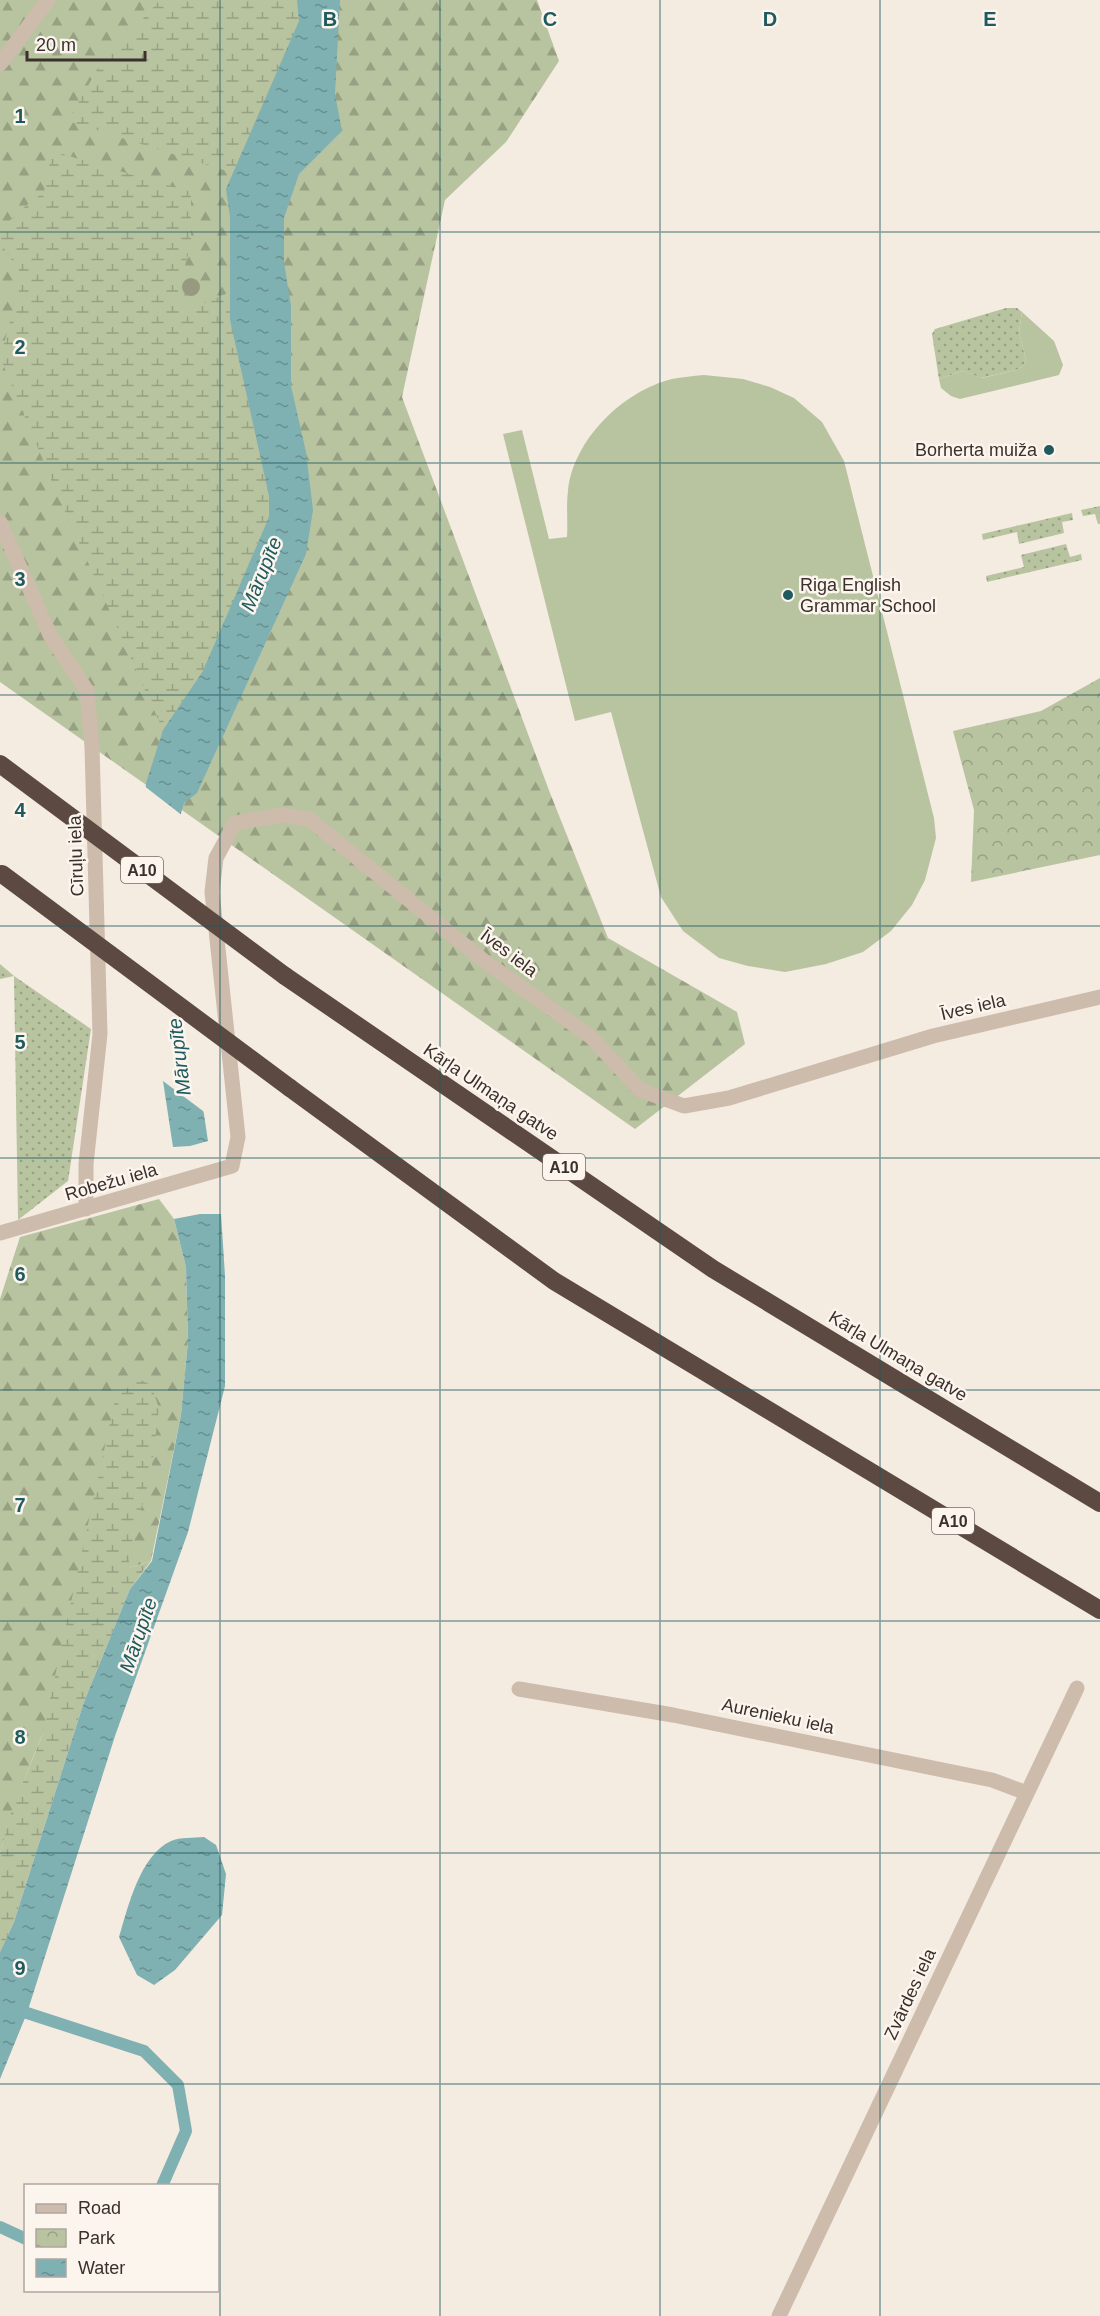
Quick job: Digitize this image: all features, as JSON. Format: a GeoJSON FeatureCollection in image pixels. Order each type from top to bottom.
{"type":"FeatureCollection","features":[{"type":"Feature","properties":{"kind":"highway","name":"Kārļa Ulmaņa gatve"},"geometry":{"type":"LineString","coordinates":[[0,764],[285,976],[713,1269],[1100,1503]]}},
{"type":"Feature","properties":{"kind":"highway","name":"A10"},"geometry":{"type":"LineString","coordinates":[[1,873],[554,1281],[1100,1610]]}},
{"type":"Feature","properties":{"kind":"street"},"geometry":{"type":"LineString","coordinates":[[0,64],[48,0]]}},
{"type":"Feature","properties":{"kind":"street","name":"Cīruļu iela"},"geometry":{"type":"LineString","coordinates":[[0,522],[50,635],[87,691],[92,747],[100,1034],[86,1164],[86,1209]]}},
{"type":"Feature","properties":{"kind":"street","name":"Īves iela"},"geometry":{"type":"LineString","coordinates":[[232,1166],[238,1137],[212,892],[216,858],[235,823],[282,815],[309,819],[483,960],[591,1037],[640,1090],[684,1106],[729,1098],[933,1036],[1100,997]]}},
{"type":"Feature","properties":{"kind":"street","name":"Robežu iela"},"geometry":{"type":"LineString","coordinates":[[0,1233],[232,1166]]}},
{"type":"Feature","properties":{"kind":"street","name":"Zvārdes iela"},"geometry":{"type":"LineString","coordinates":[[779,2316],[1077,1688]]}},
{"type":"Feature","properties":{"kind":"street","name":"Aurenieku iela"},"geometry":{"type":"LineString","coordinates":[[519,1689],[706,1721],[992,1780],[1027,1793]]}},
{"type":"Feature","properties":{"kind":"green space"},"geometry":{"type":"Polygon","coordinates":[[[0,0],[537,0],[559,61],[506,142],[445,200],[402,397],[550,793],[608,938],[737,1012],[745,1044],[635,1129],[0,682],[0,0]]]}},
{"type":"Feature","properties":{"kind":"green space"},"geometry":{"type":"Polygon","coordinates":[[[160,0],[297,0],[299,21],[233,173],[68,121],[98,68],[160,0]]]}},
{"type":"Feature","properties":{"kind":"green space"},"geometry":{"type":"Polygon","coordinates":[[[52,151],[191,192],[191,243],[175,303],[198,306],[230,292],[231,320],[269,496],[269,517],[203,671],[163,730],[55,489],[0,357],[23,276],[0,243],[0,231],[18,212],[44,192],[52,151]]]}},
{"type":"Feature","properties":{"kind":"green space"},"geometry":{"type":"Polygon","coordinates":[[[1006,308],[1017,308],[1022,312],[1019,332],[1026,360],[1023,366],[1016,370],[981,378],[963,371],[939,379],[932,334],[935,329],[1006,308]]]}},
{"type":"Feature","properties":{"kind":"green space"},"geometry":{"type":"Polygon","coordinates":[[[1022,312],[1054,341],[1063,365],[1059,375],[960,399],[951,396],[941,388],[939,379],[963,371],[982,378],[1016,370],[1023,366],[1026,360],[1019,332],[1022,312]]]}},
{"type":"Feature","properties":{"kind":"green space"},"geometry":{"type":"Polygon","coordinates":[[[704,375],[743,379],[770,387],[794,398],[822,422],[844,461],[934,818],[936,838],[925,880],[912,905],[891,931],[863,952],[826,964],[785,972],[748,966],[719,958],[683,931],[661,897],[611,712],[575,721],[503,434],[522,430],[549,539],[567,537],[567,497],[572,472],[590,436],[619,406],[636,394],[672,379],[704,375]]]}},
{"type":"Feature","properties":{"kind":"green space"},"geometry":{"type":"Polygon","coordinates":[[[1100,506],[1100,524],[1095,514],[1083,516],[1081,510],[1100,506]]]}},
{"type":"Feature","properties":{"kind":"green space"},"geometry":{"type":"Polygon","coordinates":[[[1072,513],[1073,520],[1062,522],[1064,533],[1019,544],[1017,532],[983,540],[982,534],[1072,513]]]}},
{"type":"Feature","properties":{"kind":"green space"},"geometry":{"type":"Polygon","coordinates":[[[1066,544],[1070,557],[1081,554],[1082,560],[987,582],[986,576],[1024,567],[1021,555],[1066,544]]]}},
{"type":"Feature","properties":{"kind":"green space"},"geometry":{"type":"Polygon","coordinates":[[[1100,678],[1100,855],[971,882],[974,810],[953,731],[1041,711],[1100,678]]]}},
{"type":"Feature","properties":{"kind":"green space"},"geometry":{"type":"Polygon","coordinates":[[[0,964],[14,976],[0,979],[0,964]]]}},
{"type":"Feature","properties":{"kind":"green space"},"geometry":{"type":"Polygon","coordinates":[[[14,976],[91,1029],[68,1181],[18,1220],[14,976]]]}},
{"type":"Feature","properties":{"kind":"green space"},"geometry":{"type":"Polygon","coordinates":[[[159,1199],[174,1219],[186,1267],[188,1341],[181,1415],[151,1561],[129,1568],[129,1553],[41,1738],[0,1853],[0,1299],[20,1237],[159,1199]]]}},
{"type":"Feature","properties":{"kind":"green space"},"geometry":{"type":"Polygon","coordinates":[[[137,1378],[151,1385],[159,1408],[151,1473],[129,1553],[129,1568],[151,1561],[130,1589],[84,1702],[14,1922],[0,1952],[0,1853],[12,1809],[42,1736],[115,1400],[137,1378]]]}},
{"type":"Feature","properties":{"kind":"water","name":"Mārupīte"},"geometry":{"type":"Polygon","coordinates":[[[297,0],[340,0],[335,94],[342,131],[299,174],[284,218],[284,262],[291,306],[291,386],[306,452],[313,510],[306,554],[197,793],[184,803],[179,820],[169,882],[208,1141],[190,1146],[173,1147],[158,1048],[143,834],[146,783],[163,730],[203,671],[269,517],[269,496],[230,320],[230,217],[226,189],[299,21],[297,0]]]}},
{"type":"Feature","properties":{"kind":"water","name":"Mārupīte"},"geometry":{"type":"Polygon","coordinates":[[[200,1214],[221,1214],[225,1276],[225,1386],[188,1532],[115,1736],[27,2013],[0,2079],[0,1952],[14,1922],[84,1702],[130,1589],[152,1561],[181,1415],[188,1341],[186,1267],[174,1219],[200,1214]]]}},
{"type":"Feature","properties":{"kind":"water"},"geometry":{"type":"Polygon","coordinates":[[[204,1837],[216,1845],[226,1874],[222,1915],[175,1970],[154,1985],[137,1975],[119,1937],[131,1897],[143,1870],[160,1848],[171,1841],[183,1838],[204,1837]]]}},
{"type":"Feature","properties":{"kind":"pier"},"geometry":{"type":"Polygon","coordinates":[[[143,785],[183,816],[172,882],[194,988],[195,1032],[207,1114],[159,1078],[140,834],[143,785]]]}},
{"type":"Feature","properties":{"kind":"waterway"},"geometry":{"type":"LineString","coordinates":[[12,2010],[144,2051],[178,2085],[186,2131],[163,2184]]}},
{"type":"Feature","properties":{"kind":"waterway"},"geometry":{"type":"LineString","coordinates":[[0,2227],[24,2238]]}},
{"type":"Feature","properties":{"kind":"place","name":"Borherta muiža"},"geometry":{"type":"Point","coordinates":[1049,450]}},
{"type":"Feature","properties":{"kind":"place","name":"Riga English Grammar School"},"geometry":{"type":"Point","coordinates":[788,595]}}]}
